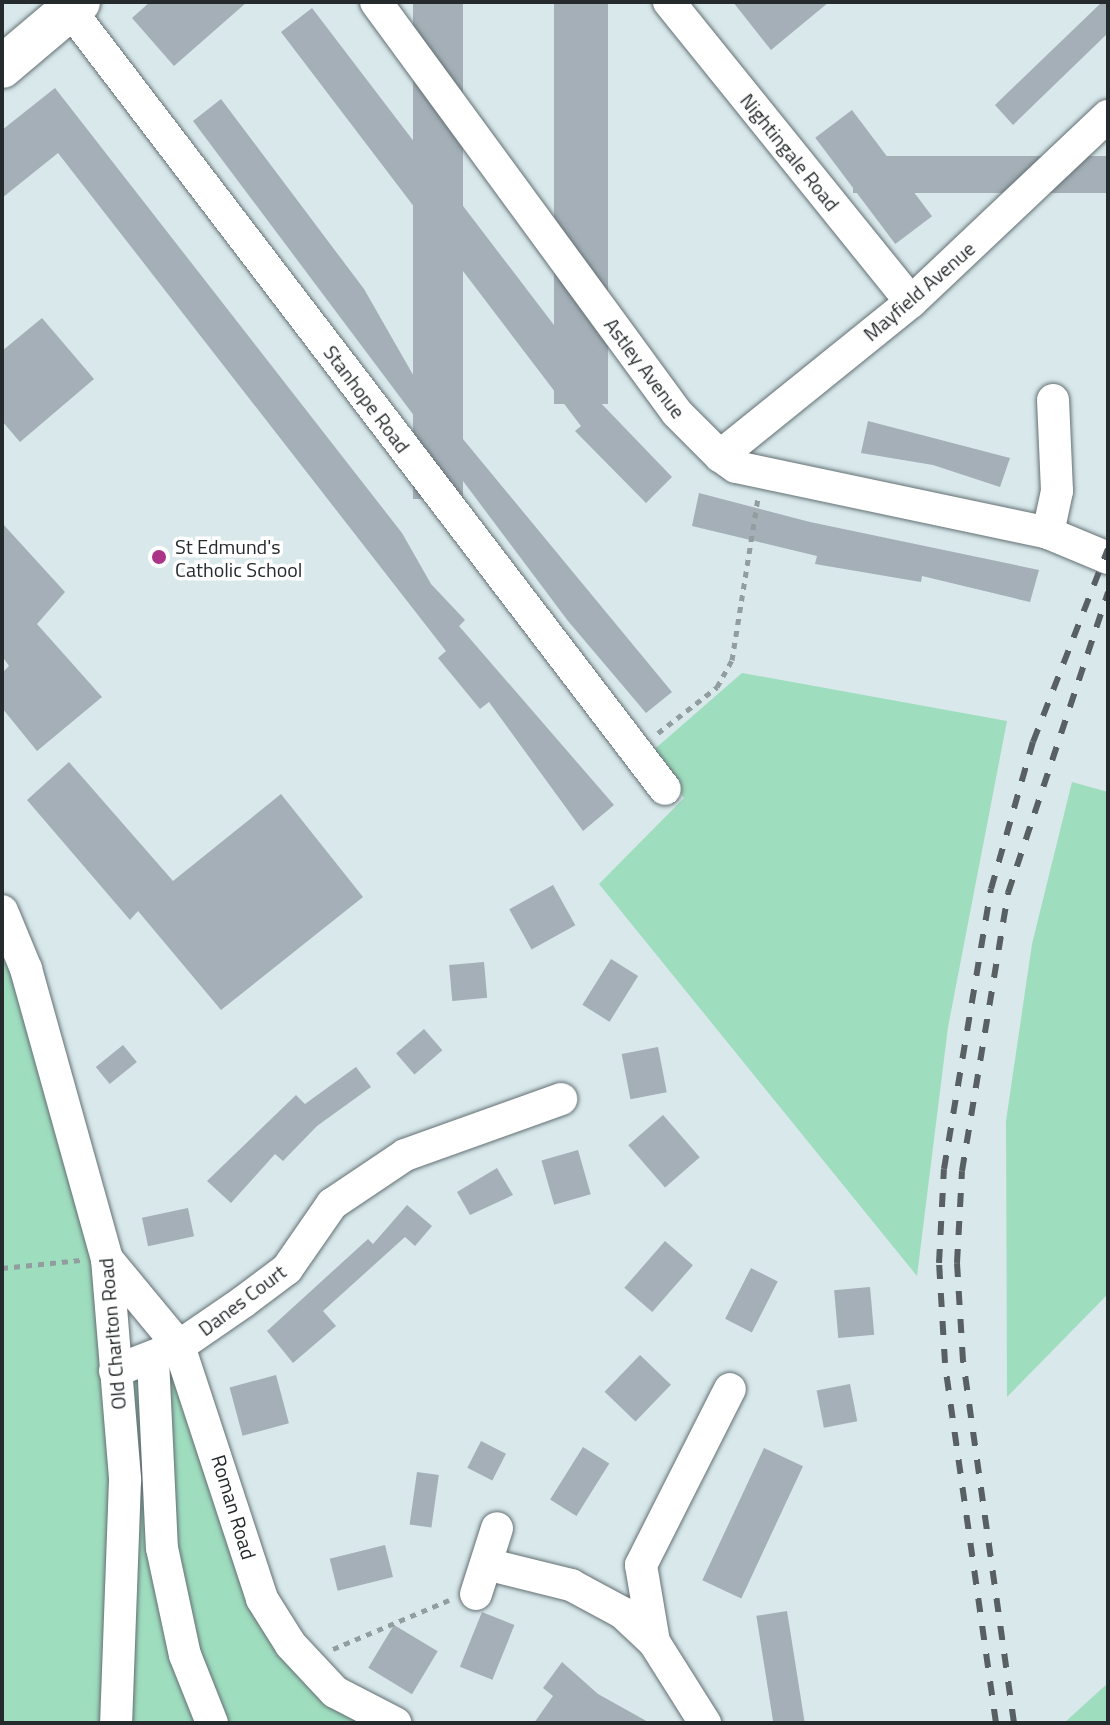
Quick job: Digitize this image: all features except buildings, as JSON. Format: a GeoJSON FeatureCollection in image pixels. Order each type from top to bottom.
{"type":"FeatureCollection","features":[{"type":"Feature","properties":{"kind":"main road"},"geometry":{"type":"LineString","coordinates":[[2,67],[75,6]]}},
{"type":"Feature","properties":{"kind":"street","name":"Astley Avenue"},"geometry":{"type":"LineString","coordinates":[[376,2],[677,413],[720,456],[761,473],[1048,533],[1108,558]]}},
{"type":"Feature","properties":{"kind":"street","name":"Nightingale Road"},"geometry":{"type":"LineString","coordinates":[[673,4],[911,302]]}},
{"type":"Feature","properties":{"kind":"street","name":"Stanhope Road"},"geometry":{"type":"LineString","coordinates":[[75,6],[665,789]]}},
{"type":"Feature","properties":{"kind":"street","name":"Mayfield Avenue"},"geometry":{"type":"LineString","coordinates":[[720,456],[911,302],[1108,116]]}},
{"type":"Feature","properties":{"kind":"street"},"geometry":{"type":"LineString","coordinates":[[1048,533],[1057,491],[1053,400]]}},
{"type":"Feature","properties":{"kind":"street","name":"Old Charlton Road"},"geometry":{"type":"LineString","coordinates":[[2,911],[26,969],[107,1259],[125,1480],[116,1723]]}},
{"type":"Feature","properties":{"kind":"street","name":"Danes Court"},"geometry":{"type":"LineString","coordinates":[[115,1371],[166,1353],[287,1269],[332,1204],[405,1155],[561,1099]]}},
{"type":"Feature","properties":{"kind":"street","name":"Roman Road"},"geometry":{"type":"LineString","coordinates":[[107,1259],[166,1353],[262,1599],[291,1645],[335,1692],[395,1723]]}},
{"type":"Feature","properties":{"kind":"street"},"geometry":{"type":"LineString","coordinates":[[166,1353],[162,1548],[185,1655],[212,1723]]}},
{"type":"Feature","properties":{"kind":"street"},"geometry":{"type":"LineString","coordinates":[[571,1585],[609,1584],[641,1565],[730,1389]]}},
{"type":"Feature","properties":{"kind":"street"},"geometry":{"type":"LineString","coordinates":[[476,1594],[497,1528]]}},
{"type":"Feature","properties":{"kind":"street"},"geometry":{"type":"LineString","coordinates":[[486,1564],[571,1585],[623,1613],[654,1642],[705,1723]]}},
{"type":"Feature","properties":{"kind":"street"},"geometry":{"type":"LineString","coordinates":[[641,1565],[654,1642]]}},
{"type":"Feature","properties":{"kind":"path"},"geometry":{"type":"LineString","coordinates":[[635,750],[717,687],[732,660],[761,473]]}},
{"type":"Feature","properties":{"kind":"path"},"geometry":{"type":"LineString","coordinates":[[326,1653],[476,1594]]}},
{"type":"Feature","properties":{"kind":"green space"},"geometry":{"type":"Polygon","coordinates":[[[742,673],[1007,721],[948,1027],[917,1276],[599,884],[684,798],[649,754],[742,673]]]}},
{"type":"Feature","properties":{"kind":"green space"},"geometry":{"type":"Polygon","coordinates":[[[1072,782],[1108,792],[1108,1294],[1007,1397],[1006,1121],[1032,944],[1072,782]]]}},
{"type":"Feature","properties":{"kind":"green space"},"geometry":{"type":"Polygon","coordinates":[[[2,911],[107,1259],[115,1370],[179,1346],[291,1645],[395,1723],[2,1723],[2,911]]]}},
{"type":"Feature","properties":{"kind":"green space"},"geometry":{"type":"Polygon","coordinates":[[[1108,1683],[1108,1723],[1064,1723],[1108,1683]]]}},
{"type":"Feature","properties":{"kind":"railway"},"geometry":{"type":"LineString","coordinates":[[996,1723],[945,1363],[939,1263],[944,1169],[991,889],[1033,742],[1108,549]]}},
{"type":"Feature","properties":{"kind":"railway"},"geometry":{"type":"LineString","coordinates":[[1014,1723],[963,1361],[957,1263],[962,1171],[1008,893],[1108,592]]}},
{"type":"Feature","properties":{"kind":"place","name":"St Edmund's Catholic School"},"geometry":{"type":"Point","coordinates":[159,557]}}]}
